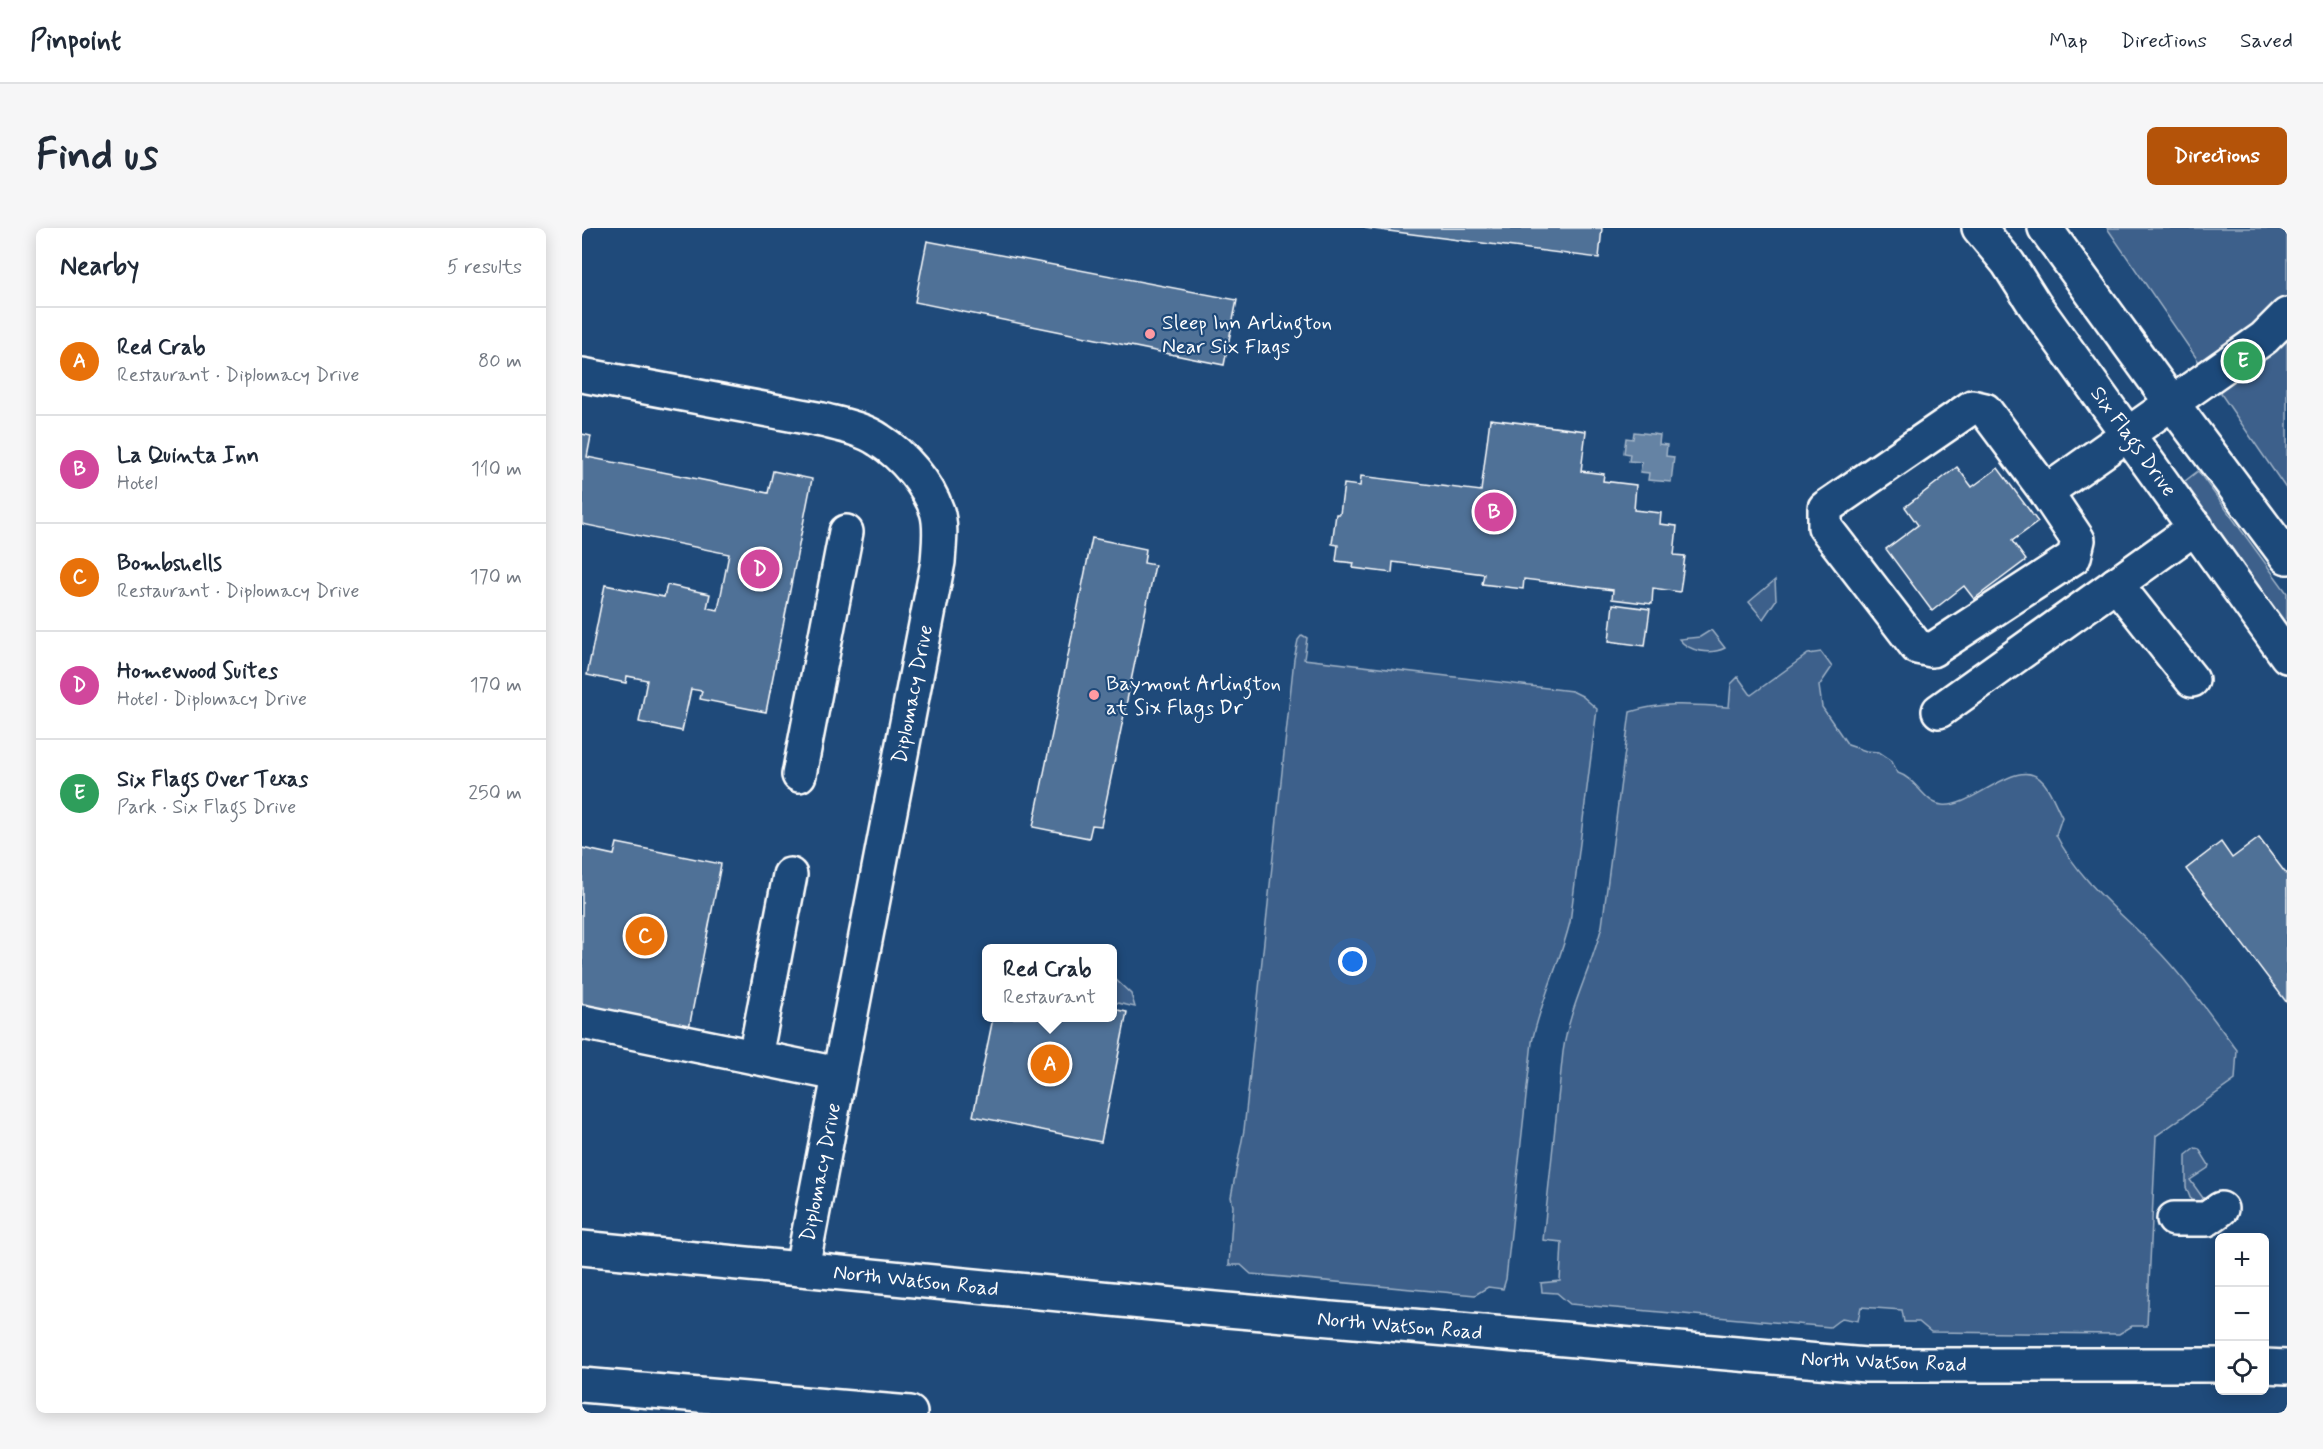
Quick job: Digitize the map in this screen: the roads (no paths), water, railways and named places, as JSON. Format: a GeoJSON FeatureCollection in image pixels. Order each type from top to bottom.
{"type":"FeatureCollection","features":[{"type":"Feature","properties":{"kind":"main road","name":"Six Flags Drive"},"geometry":{"type":"LineString","coordinates":[[1979,228],[2008,263],[2034,304],[2287,656]]}},
{"type":"Feature","properties":{"kind":"main road"},"geometry":{"type":"LineString","coordinates":[[2046,228],[2171,402],[2287,557]]}},
{"type":"Feature","properties":{"kind":"main road"},"geometry":{"type":"LineString","coordinates":[[2046,492],[2264,338],[2287,315]]}},
{"type":"Feature","properties":{"kind":"main road","name":"Diplomacy Drive"},"geometry":{"type":"LineString","coordinates":[[582,375],[811,417],[852,428],[879,439],[898,455],[916,475],[937,511],[940,538],[938,562],[802,1268]]}},
{"type":"Feature","properties":{"kind":"main road"},"geometry":{"type":"LineString","coordinates":[[1972,407],[1985,410],[2046,492],[2078,540],[2074,557],[1932,650],[1917,647],[1825,526],[1825,508],[1972,407]]}},
{"type":"Feature","properties":{"kind":"main road"},"geometry":{"type":"LineString","coordinates":[[1939,711],[2196,527]]}},
{"type":"Feature","properties":{"kind":"main road"},"geometry":{"type":"LineString","coordinates":[[799,775],[846,532]]}},
{"type":"Feature","properties":{"kind":"main road"},"geometry":{"type":"LineString","coordinates":[[2116,584],[2192,680]]}},
{"type":"Feature","properties":{"kind":"main road"},"geometry":{"type":"LineString","coordinates":[[754,1057],[790,875]]}},
{"type":"Feature","properties":{"kind":"main road"},"geometry":{"type":"LineString","coordinates":[[582,1022],[838,1074]]}},
{"type":"Feature","properties":{"kind":"main road"},"geometry":{"type":"LineString","coordinates":[[2174,1219],[2207,1219],[2220,1209]]}},
{"type":"Feature","properties":{"kind":"main road","name":"North Watson Road"},"geometry":{"type":"LineString","coordinates":[[582,1248],[1204,1308],[1866,1365],[2215,1365]]}},
{"type":"Feature","properties":{"kind":"main road"},"geometry":{"type":"LineString","coordinates":[[2269,1366],[2287,1367]]}},
{"type":"Feature","properties":{"kind":"main road"},"geometry":{"type":"LineString","coordinates":[[582,1385],[909,1413]]}},
{"type":"Feature","properties":{"kind":"place","name":"Sleep Inn Arlington Near Six Flags"},"geometry":{"type":"Point","coordinates":[1150,334]}},
{"type":"Feature","properties":{"kind":"place","name":"Six Flags Over Texas"},"geometry":{"type":"Point","coordinates":[2243,361]}},
{"type":"Feature","properties":{"kind":"place","name":"La Quinta Inn"},"geometry":{"type":"Point","coordinates":[1494,512]}},
{"type":"Feature","properties":{"kind":"place","name":"Homewood Suites"},"geometry":{"type":"Point","coordinates":[760,569]}},
{"type":"Feature","properties":{"kind":"place","name":"Baymont Arlington at Six Flags Dr"},"geometry":{"type":"Point","coordinates":[1094,695]}},
{"type":"Feature","properties":{"kind":"place","name":"Bombshells"},"geometry":{"type":"Point","coordinates":[645,936]}},
{"type":"Feature","properties":{"kind":"place","name":"Red Crab"},"geometry":{"type":"Point","coordinates":[1050,1064]}}]}
